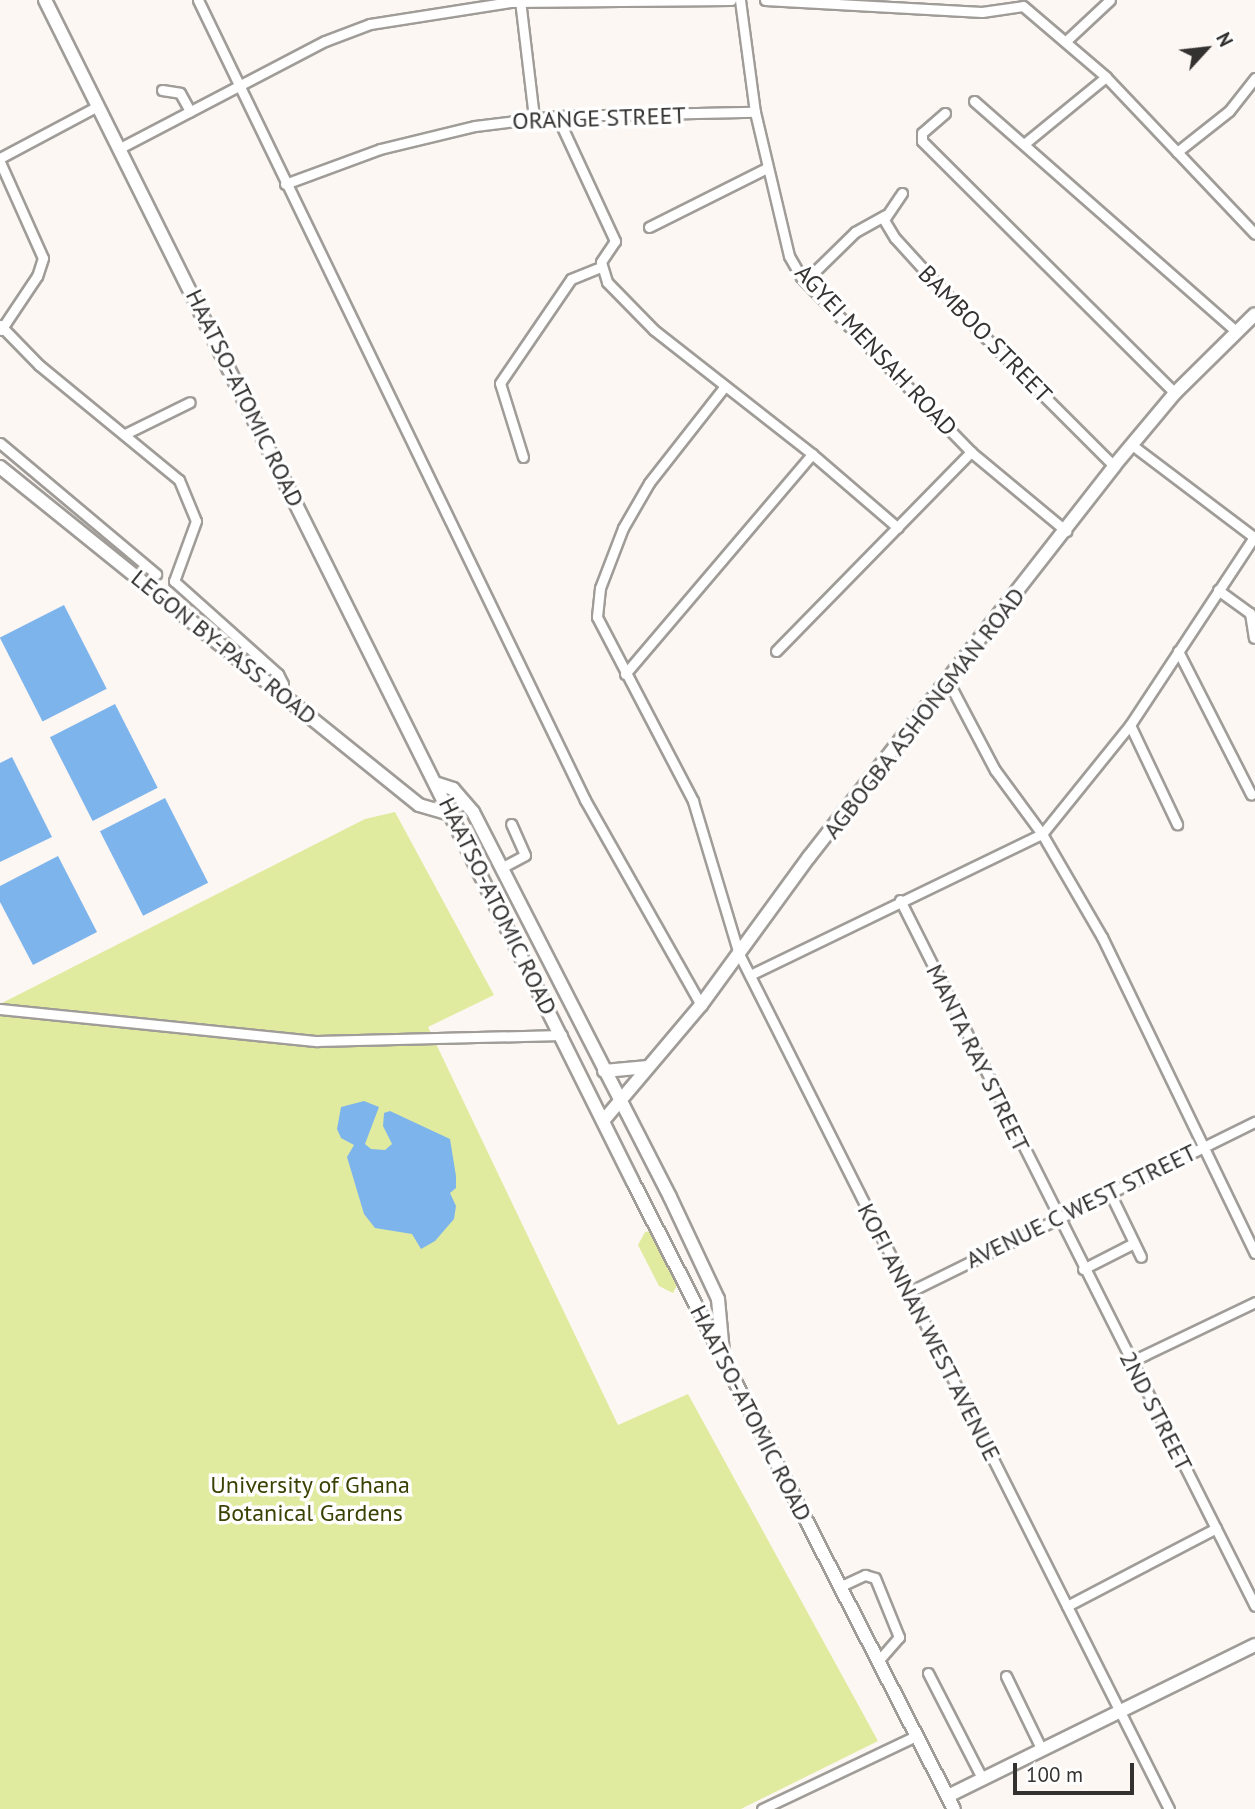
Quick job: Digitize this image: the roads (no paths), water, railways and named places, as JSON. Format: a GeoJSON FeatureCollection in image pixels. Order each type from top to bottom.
{"type":"FeatureCollection","features":[{"type":"Feature","properties":{"kind":"street","name":"HAATSO-ATOMIC ROAD"},"geometry":{"type":"LineString","coordinates":[[45,0],[438,784],[603,1121],[954,1809]]}},
{"type":"Feature","properties":{"kind":"street"},"geometry":{"type":"LineString","coordinates":[[198,0],[585,800],[701,1005]]}},
{"type":"Feature","properties":{"kind":"street"},"geometry":{"type":"LineString","coordinates":[[120,148],[325,41],[370,24],[476,5],[520,1],[731,0]]}},
{"type":"Feature","properties":{"kind":"street","name":"AGYEI MENSAH ROAD"},"geometry":{"type":"LineString","coordinates":[[740,0],[755,112],[789,256],[805,281],[971,452],[1066,531]]}},
{"type":"Feature","properties":{"kind":"street"},"geometry":{"type":"LineString","coordinates":[[765,0],[982,12],[1024,3],[1106,77],[1255,234]]}},
{"type":"Feature","properties":{"kind":"street"},"geometry":{"type":"LineString","coordinates":[[1066,41],[1110,0]]}},
{"type":"Feature","properties":{"kind":"street"},"geometry":{"type":"LineString","coordinates":[[520,1],[534,117]]}},
{"type":"Feature","properties":{"kind":"street"},"geometry":{"type":"LineString","coordinates":[[1024,144],[1106,77]]}},
{"type":"Feature","properties":{"kind":"street"},"geometry":{"type":"LineString","coordinates":[[1177,152],[1229,111],[1255,78]]}},
{"type":"Feature","properties":{"kind":"street"},"geometry":{"type":"LineString","coordinates":[[162,90],[180,93],[190,111]]}},
{"type":"Feature","properties":{"kind":"street"},"geometry":{"type":"LineString","coordinates":[[974,101],[1236,331]]}},
{"type":"Feature","properties":{"kind":"street"},"geometry":{"type":"LineString","coordinates":[[98,106],[0,160],[43,258],[37,276],[1,328],[179,480],[192,503],[196,521],[175,571],[177,587],[278,674],[283,684],[281,695]]}},
{"type":"Feature","properties":{"kind":"street","name":"ORANGE STREET"},"geometry":{"type":"LineString","coordinates":[[285,184],[414,139],[534,117],[755,112]]}},
{"type":"Feature","properties":{"kind":"street"},"geometry":{"type":"LineString","coordinates":[[945,113],[922,133],[922,141],[1175,393]]}},
{"type":"Feature","properties":{"kind":"street"},"geometry":{"type":"LineString","coordinates":[[523,457],[500,383],[571,279],[600,267],[615,241],[557,116]]}},
{"type":"Feature","properties":{"kind":"street"},"geometry":{"type":"LineString","coordinates":[[649,227],[767,168]]}},
{"type":"Feature","properties":{"kind":"street"},"geometry":{"type":"LineString","coordinates":[[805,281],[855,232],[886,215],[902,193]]}},
{"type":"Feature","properties":{"kind":"street","name":"BAMBOO STREET"},"geometry":{"type":"LineString","coordinates":[[886,215],[888,229],[913,258],[1114,466]]}},
{"type":"Feature","properties":{"kind":"street"},"geometry":{"type":"LineString","coordinates":[[600,267],[607,282],[654,330],[812,454],[898,527]]}},
{"type":"Feature","properties":{"kind":"street","name":"AGBOGBA ASHONGMAN ROAD"},"geometry":{"type":"LineString","coordinates":[[603,1121],[701,1005],[1114,466],[1175,393],[1255,314]]}},
{"type":"Feature","properties":{"kind":"street","name":"KOFI ANNAN WEST AVENUE"},"geometry":{"type":"LineString","coordinates":[[725,386],[649,483],[624,528],[600,588],[597,617],[693,801],[740,954],[750,975],[1170,1809]]}},
{"type":"Feature","properties":{"kind":"street"},"geometry":{"type":"LineString","coordinates":[[125,434],[190,402]]}},
{"type":"Feature","properties":{"kind":"street"},"geometry":{"type":"LineString","coordinates":[[0,443],[156,574]]}},
{"type":"Feature","properties":{"kind":"street"},"geometry":{"type":"LineString","coordinates":[[750,975],[900,900],[1042,834],[1130,725],[1254,538],[1132,445]]}},
{"type":"Feature","properties":{"kind":"street"},"geometry":{"type":"LineString","coordinates":[[776,651],[971,452]]}},
{"type":"Feature","properties":{"kind":"street"},"geometry":{"type":"LineString","coordinates":[[625,674],[812,454]]}},
{"type":"Feature","properties":{"kind":"street","name":"LEGON BY-PASS ROAD"},"geometry":{"type":"LineString","coordinates":[[0,467],[419,805],[453,815]]}},
{"type":"Feature","properties":{"kind":"street"},"geometry":{"type":"LineString","coordinates":[[1218,590],[1250,613],[1254,638]]}},
{"type":"Feature","properties":{"kind":"street"},"geometry":{"type":"LineString","coordinates":[[1178,651],[1251,794]]}},
{"type":"Feature","properties":{"kind":"street"},"geometry":{"type":"LineString","coordinates":[[948,681],[995,770],[1042,834],[1102,937],[1255,1252]]}},
{"type":"Feature","properties":{"kind":"street"},"geometry":{"type":"LineString","coordinates":[[1130,725],[1177,824]]}},
{"type":"Feature","properties":{"kind":"street"},"geometry":{"type":"LineString","coordinates":[[438,784],[453,789],[466,800],[711,1280],[721,1316],[723,1355]]}},
{"type":"Feature","properties":{"kind":"street"},"geometry":{"type":"LineString","coordinates":[[501,868],[525,855],[511,824]]}},
{"type":"Feature","properties":{"kind":"street","name":"MANTA RAY STREET"},"geometry":{"type":"LineString","coordinates":[[900,900],[1056,1217]]}},
{"type":"Feature","properties":{"kind":"street"},"geometry":{"type":"LineString","coordinates":[[0,1009],[317,1041],[562,1035]]}},
{"type":"Feature","properties":{"kind":"street"},"geometry":{"type":"LineString","coordinates":[[604,1071],[648,1068]]}},
{"type":"Feature","properties":{"kind":"street","name":"AVENUE C WEST STREET"},"geometry":{"type":"LineString","coordinates":[[909,1292],[1108,1191],[1255,1122]]}},
{"type":"Feature","properties":{"kind":"street"},"geometry":{"type":"LineString","coordinates":[[1108,1191],[1141,1257]]}},
{"type":"Feature","properties":{"kind":"street","name":"2ND STREET"},"geometry":{"type":"LineString","coordinates":[[1056,1217],[1255,1606]]}},
{"type":"Feature","properties":{"kind":"street"},"geometry":{"type":"LineString","coordinates":[[1083,1269],[1134,1243]]}},
{"type":"Feature","properties":{"kind":"street"},"geometry":{"type":"LineString","coordinates":[[1130,1362],[1255,1302]]}},
{"type":"Feature","properties":{"kind":"street"},"geometry":{"type":"LineString","coordinates":[[1067,1606],[1216,1528]]}},
{"type":"Feature","properties":{"kind":"street"},"geometry":{"type":"LineString","coordinates":[[839,1587],[864,1574],[875,1578],[898,1637],[877,1662]]}},
{"type":"Feature","properties":{"kind":"street"},"geometry":{"type":"LineString","coordinates":[[947,1796],[1119,1709],[1255,1645]]}},
{"type":"Feature","properties":{"kind":"street"},"geometry":{"type":"LineString","coordinates":[[928,1673],[982,1778]]}},
{"type":"Feature","properties":{"kind":"street"},"geometry":{"type":"LineString","coordinates":[[1006,1676],[1041,1748]]}},
{"type":"Feature","properties":{"kind":"street"},"geometry":{"type":"LineString","coordinates":[[762,1809],[916,1736]]}},
{"type":"Feature","properties":{"kind":"water"},"geometry":{"type":"Polygon","coordinates":[[[64,605],[107,689],[43,721],[0,638],[64,605]]]}},
{"type":"Feature","properties":{"kind":"water"},"geometry":{"type":"Polygon","coordinates":[[[115,704],[158,788],[93,821],[50,737],[115,704]]]}},
{"type":"Feature","properties":{"kind":"water"},"geometry":{"type":"Polygon","coordinates":[[[12,757],[52,837],[0,862],[0,763],[12,757]]]}},
{"type":"Feature","properties":{"kind":"water"},"geometry":{"type":"Polygon","coordinates":[[[165,798],[208,883],[143,916],[100,831],[165,798]]]}},
{"type":"Feature","properties":{"kind":"water"},"geometry":{"type":"Polygon","coordinates":[[[58,856],[97,932],[33,965],[0,902],[0,886],[58,856]]]}},
{"type":"Feature","properties":{"kind":"water"},"geometry":{"type":"Polygon","coordinates":[[[364,1101],[379,1107],[365,1144],[371,1149],[385,1150],[392,1144],[383,1126],[384,1113],[390,1111],[450,1139],[456,1176],[456,1188],[450,1193],[456,1206],[454,1219],[435,1241],[421,1249],[412,1234],[375,1228],[364,1214],[347,1157],[354,1145],[341,1138],[337,1129],[341,1107],[364,1101]]]}},
{"type":"Feature","properties":{"kind":"park label","name":"University of Ghana Botanical Gardens"},"geometry":{"type":"Point","coordinates":[310,1499]}}]}
